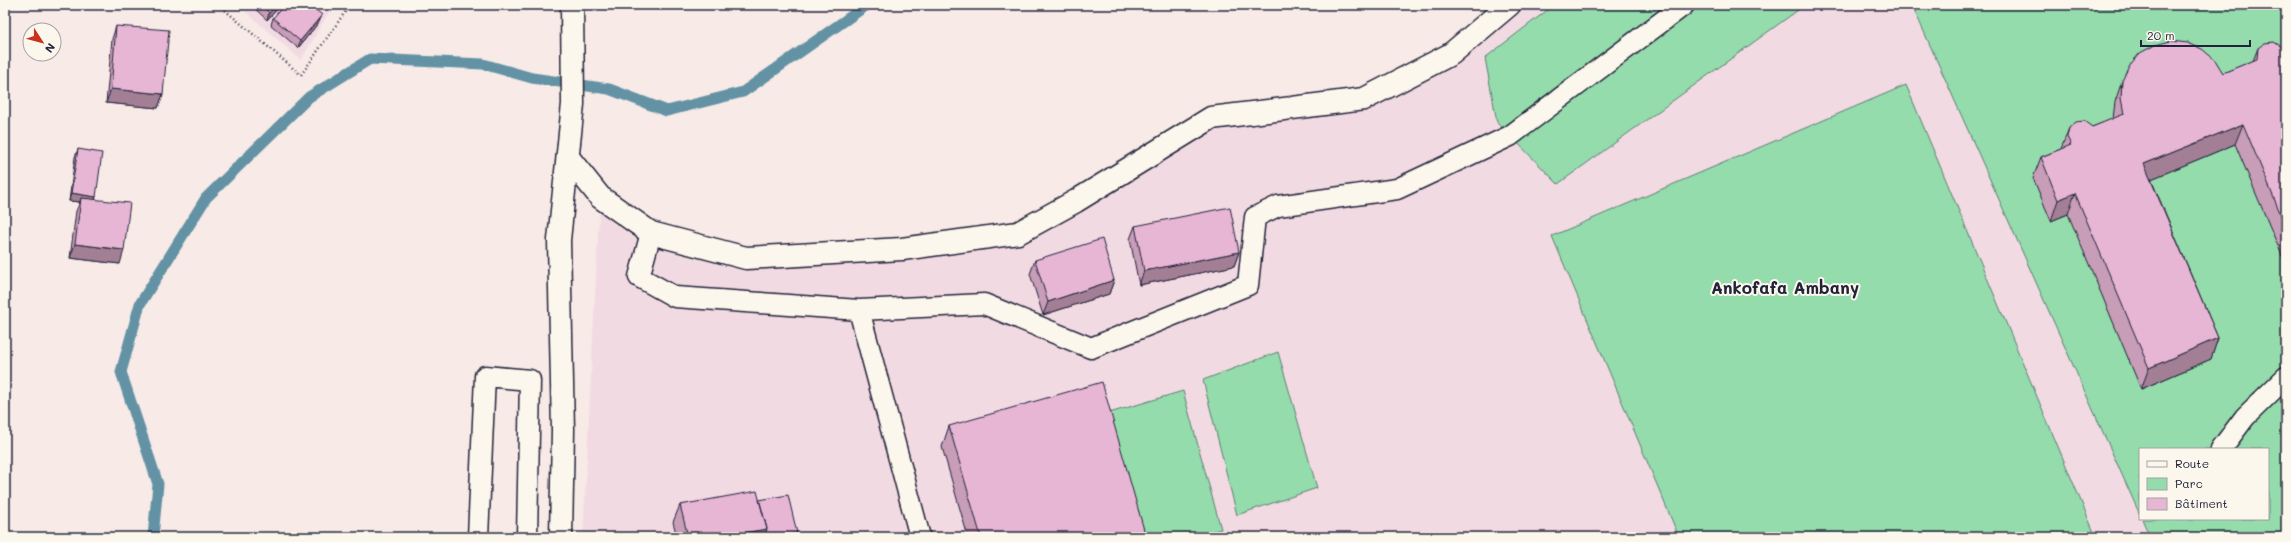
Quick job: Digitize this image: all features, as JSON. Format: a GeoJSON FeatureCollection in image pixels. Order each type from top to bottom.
{"type":"FeatureCollection","features":[{"type":"Feature","properties":{"kind":"street"},"geometry":{"type":"LineString","coordinates":[[561,537],[562,430],[559,240],[574,104],[572,5]]}},
{"type":"Feature","properties":{"kind":"street"},"geometry":{"type":"LineString","coordinates":[[568,157],[600,197],[651,233],[746,258],[902,249],[1018,233],[1076,201],[1211,118],[1364,99],[1451,54],[1509,5]]}},
{"type":"Feature","properties":{"kind":"lane"},"geometry":{"type":"LineString","coordinates":[[651,233],[640,277],[675,297],[860,310],[984,304],[1090,348],[1248,285],[1255,217],[1278,206],[1397,190],[1510,136],[1684,5]]}},
{"type":"Feature","properties":{"kind":"lane"},"geometry":{"type":"LineString","coordinates":[[860,310],[920,537]]}},
{"type":"Feature","properties":{"kind":"lane"},"geometry":{"type":"LineString","coordinates":[[478,537],[485,376],[530,380],[527,537]]}},
{"type":"Feature","properties":{"kind":"lane"},"geometry":{"type":"LineString","coordinates":[[2222,448],[2245,417],[2286,377]]}},
{"type":"Feature","properties":{"kind":"path"},"geometry":{"type":"LineString","coordinates":[[219,5],[301,75],[350,5]]}},
{"type":"Feature","properties":{"kind":"shaded area"},"geometry":{"type":"Polygon","coordinates":[[[238,5],[333,5],[301,60],[238,5]]]}},
{"type":"Feature","properties":{"kind":"shaded area"},"geometry":{"type":"Polygon","coordinates":[[[1509,5],[2286,5],[2286,537],[583,537],[600,197],[651,233],[746,258],[1018,233],[1211,118],[1364,99],[1509,5]]]}},
{"type":"Feature","properties":{"kind":"green space"},"geometry":{"type":"Polygon","coordinates":[[[1554,5],[1805,5],[1558,184],[1497,122],[1485,58],[1554,5]]]}},
{"type":"Feature","properties":{"kind":"green space"},"geometry":{"type":"Polygon","coordinates":[[[1912,5],[2286,5],[2286,537],[2150,537],[2142,520],[2269,520],[2269,448],[2139,448],[2139,513],[1912,5]]]}},
{"type":"Feature","properties":{"kind":"green space"},"geometry":{"type":"Polygon","coordinates":[[[1906,85],[2096,537],[1679,537],[1552,236],[1906,85]]]}},
{"type":"Feature","properties":{"kind":"green space"},"geometry":{"type":"Polygon","coordinates":[[[1278,352],[1317,488],[1237,515],[1203,380],[1278,352]]]}},
{"type":"Feature","properties":{"kind":"green space"},"geometry":{"type":"Polygon","coordinates":[[[1183,391],[1221,529],[1192,537],[1140,537],[1106,414],[1183,391]]]}},
{"type":"Feature","properties":{"kind":"building"},"geometry":{"type":"Polygon","coordinates":[[[262,5],[277,5],[269,13],[262,5]]]}},
{"type":"Feature","properties":{"kind":"building"},"geometry":{"type":"Polygon","coordinates":[[[284,5],[310,5],[322,15],[300,41],[273,18],[284,5]]]}},
{"type":"Feature","properties":{"kind":"building"},"geometry":{"type":"Polygon","coordinates":[[[116,26],[169,30],[163,94],[111,89],[116,26]]]}},
{"type":"Feature","properties":{"kind":"building"},"geometry":{"type":"Polygon","coordinates":[[[2171,41],[2188,43],[2202,49],[2215,60],[2223,73],[2257,59],[2258,48],[2265,43],[2274,42],[2282,47],[2285,56],[2286,55],[2286,227],[2243,124],[2144,164],[2218,338],[2149,368],[2075,193],[2058,200],[2041,157],[2071,145],[2067,137],[2069,128],[2076,122],[2084,121],[2092,127],[2124,114],[2121,98],[2122,81],[2129,66],[2140,53],[2155,45],[2171,41]]]}},
{"type":"Feature","properties":{"kind":"building"},"geometry":{"type":"Polygon","coordinates":[[[78,149],[102,153],[96,197],[71,193],[78,149]]]}},
{"type":"Feature","properties":{"kind":"building"},"geometry":{"type":"Polygon","coordinates":[[[81,198],[130,203],[124,250],[75,244],[81,198]]]}},
{"type":"Feature","properties":{"kind":"building"},"geometry":{"type":"Polygon","coordinates":[[[1230,207],[1239,252],[1144,271],[1135,226],[1230,207]]]}},
{"type":"Feature","properties":{"kind":"building"},"geometry":{"type":"Polygon","coordinates":[[[1102,239],[1114,280],[1048,302],[1035,260],[1102,239]]]}},
{"type":"Feature","properties":{"kind":"building"},"geometry":{"type":"Polygon","coordinates":[[[1102,382],[1146,537],[981,537],[949,426],[1102,382]]]}},
{"type":"Feature","properties":{"kind":"building"},"geometry":{"type":"Polygon","coordinates":[[[757,491],[767,529],[731,535],[731,537],[688,537],[680,505],[757,491]]]}},
{"type":"Feature","properties":{"kind":"building"},"geometry":{"type":"Polygon","coordinates":[[[788,495],[797,533],[778,537],[764,537],[767,529],[759,500],[788,495]]]}},
{"type":"Feature","properties":{"kind":"waterway"},"geometry":{"type":"LineString","coordinates":[[153,537],[158,484],[121,372],[140,304],[206,198],[309,97],[370,59],[483,64],[532,78],[609,89],[667,111],[743,92],[867,5]]}},
{"type":"Feature","properties":{"kind":"district","name":"Ankofafa Ambany"},"geometry":{"type":"Point","coordinates":[1785,287]}}]}
